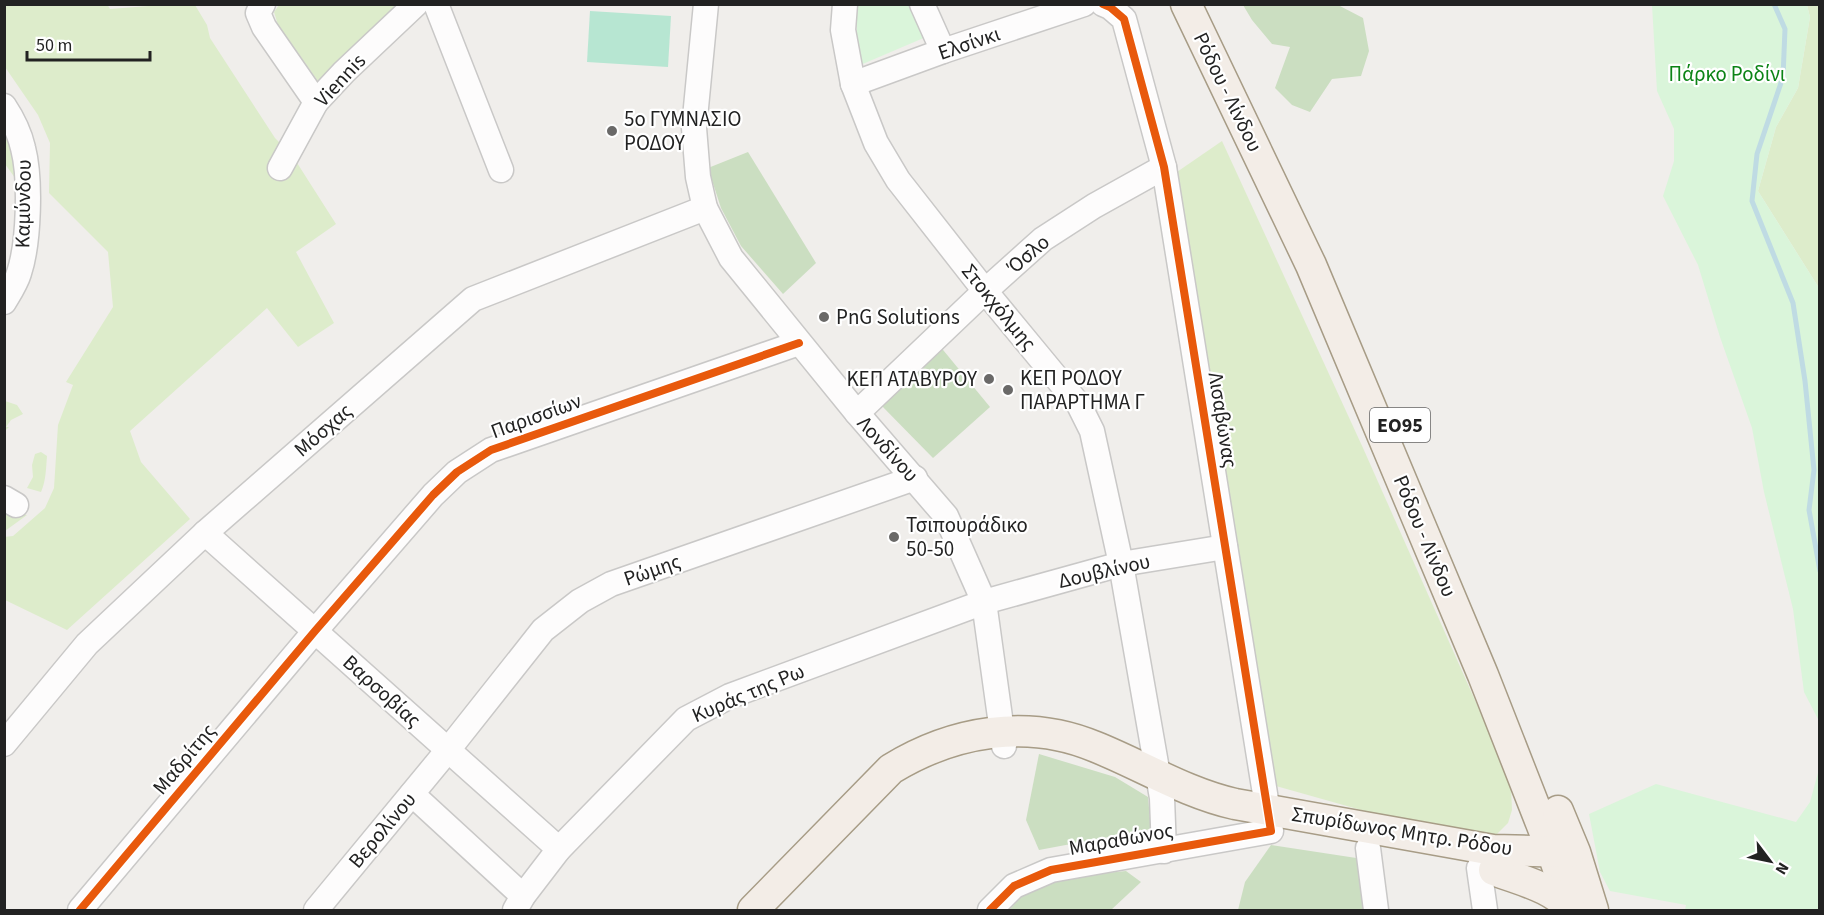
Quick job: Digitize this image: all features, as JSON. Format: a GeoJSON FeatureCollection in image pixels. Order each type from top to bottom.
{"type":"FeatureCollection","features":[{"type":"Feature","properties":{"kind":"main road","name":"Ρόδου - Λίνδου"},"geometry":{"type":"LineString","coordinates":[[1186,4],[1311,265],[1483,675],[1535,812],[1593,910]]}},
{"type":"Feature","properties":{"kind":"main road","name":"Ρόδου - Λίνδου"},"geometry":{"type":"LineString","coordinates":[[1209,4],[1330,258],[1502,668],[1561,856],[1571,910]]}},
{"type":"Feature","properties":{"kind":"main road"},"geometry":{"type":"LineString","coordinates":[[753,910],[891,769],[915,755],[942,744],[981,734],[1062,753],[1160,786],[1211,820],[1259,819]]}},
{"type":"Feature","properties":{"kind":"main road"},"geometry":{"type":"LineString","coordinates":[[771,910],[894,786],[913,771],[933,760],[1004,739]]}},
{"type":"Feature","properties":{"kind":"main road"},"geometry":{"type":"LineString","coordinates":[[1535,812],[1533,825],[1526,835],[1489,863],[1551,893],[1571,910]]}},
{"type":"Feature","properties":{"kind":"main road","name":"Σπυρίδωνος Μητρ. Ρόδου"},"geometry":{"type":"LineString","coordinates":[[1259,819],[1368,848],[1489,863],[1561,856]]}},
{"type":"Feature","properties":{"kind":"main road","name":"Σπυρίδωνος Μητρ. Ρόδου"},"geometry":{"type":"LineString","coordinates":[[1259,819],[1489,863]]}},
{"type":"Feature","properties":{"kind":"street"},"geometry":{"type":"LineString","coordinates":[[263,4],[258,13],[264,27],[316,102]]}},
{"type":"Feature","properties":{"kind":"street","name":"Viennis"},"geometry":{"type":"LineString","coordinates":[[280,168],[316,102],[344,72],[416,4]]}},
{"type":"Feature","properties":{"kind":"street"},"geometry":{"type":"LineString","coordinates":[[436,4],[501,170]]}},
{"type":"Feature","properties":{"kind":"street","name":"Λονδίνου"},"geometry":{"type":"LineString","coordinates":[[706,4],[694,128],[698,177],[705,208],[731,258],[857,413],[946,516],[984,602],[1004,739]]}},
{"type":"Feature","properties":{"kind":"street","name":"Στοκχόλμης"},"geometry":{"type":"LineString","coordinates":[[845,4],[843,30],[853,84],[876,143],[898,180],[1079,405],[1092,431],[1121,564],[1160,786],[1164,850]]}},
{"type":"Feature","properties":{"kind":"street"},"geometry":{"type":"LineString","coordinates":[[922,4],[943,51]]}},
{"type":"Feature","properties":{"kind":"street","name":"Ελσίνκι"},"geometry":{"type":"LineString","coordinates":[[853,84],[1084,4]]}},
{"type":"Feature","properties":{"kind":"street","name":"Λισαβώνας"},"geometry":{"type":"LineString","coordinates":[[1103,4],[1124,19],[1164,167],[1225,547],[1259,819]]}},
{"type":"Feature","properties":{"kind":"street","name":"Καμύνδου"},"geometry":{"type":"LineString","coordinates":[[4,106],[23,146],[27,203],[25,244],[20,272],[4,302]]}},
{"type":"Feature","properties":{"kind":"street","name":"Όσλο"},"geometry":{"type":"LineString","coordinates":[[857,413],[1043,239],[1164,167]]}},
{"type":"Feature","properties":{"kind":"street","name":"Μόσχας"},"geometry":{"type":"LineString","coordinates":[[4,744],[87,644],[205,533],[473,299],[705,208]]}},
{"type":"Feature","properties":{"kind":"street","name":"Παρισσίων"},"geometry":{"type":"LineString","coordinates":[[315,631],[433,495],[457,472],[491,450],[799,343]]}},
{"type":"Feature","properties":{"kind":"street","name":"Ρώμης"},"geometry":{"type":"LineString","coordinates":[[448,750],[543,630],[580,601],[611,584],[915,478]]}},
{"type":"Feature","properties":{"kind":"street","name":"Βαρσοβίας"},"geometry":{"type":"LineString","coordinates":[[205,533],[559,849]]}},
{"type":"Feature","properties":{"kind":"street","name":"Δουβλίνου"},"geometry":{"type":"LineString","coordinates":[[984,602],[1121,564],[1225,547]]}},
{"type":"Feature","properties":{"kind":"street","name":"Κυράς της Ρω"},"geometry":{"type":"LineString","coordinates":[[519,903],[559,849],[686,719],[730,696],[984,602]]}},
{"type":"Feature","properties":{"kind":"street","name":"Μαδρίτης"},"geometry":{"type":"LineString","coordinates":[[80,910],[315,631]]}},
{"type":"Feature","properties":{"kind":"street","name":"Βερολίνου"},"geometry":{"type":"LineString","coordinates":[[316,910],[448,750]]}},
{"type":"Feature","properties":{"kind":"street"},"geometry":{"type":"LineString","coordinates":[[412,794],[519,903]]}},
{"type":"Feature","properties":{"kind":"street","name":"Μαραθώνος"},"geometry":{"type":"LineString","coordinates":[[990,910],[1014,886],[1051,870],[1164,850],[1259,819]]}},
{"type":"Feature","properties":{"kind":"street"},"geometry":{"type":"LineString","coordinates":[[1368,848],[1376,910]]}},
{"type":"Feature","properties":{"kind":"street"},"geometry":{"type":"LineString","coordinates":[[1485,910],[1489,863]]}},
{"type":"Feature","properties":{"kind":"green space"},"geometry":{"type":"Polygon","coordinates":[[[107,4],[110,9],[195,5],[207,25],[210,38],[275,138],[292,155],[336,224],[296,252],[334,323],[298,347],[267,308],[130,431],[141,462],[190,519],[67,630],[5,600],[4,537],[13,536],[45,508],[54,488],[58,425],[73,385],[66,382],[113,307],[108,252],[49,193],[50,143],[38,115],[5,67],[5,5],[107,4]]]}},
{"type":"Feature","properties":{"kind":"green space"},"geometry":{"type":"Polygon","coordinates":[[[279,5],[398,5],[320,84],[278,25],[274,12],[279,5]]]}},
{"type":"Feature","properties":{"kind":"green space"},"geometry":{"type":"Polygon","coordinates":[[[856,5],[914,5],[926,37],[858,66],[856,5]]]}},
{"type":"Feature","properties":{"kind":"green space"},"geometry":{"type":"Polygon","coordinates":[[[1243,5],[1338,5],[1363,18],[1369,51],[1361,76],[1332,79],[1310,112],[1292,105],[1275,88],[1290,47],[1272,44],[1243,5]]]}},
{"type":"Feature","properties":{"kind":"green space","name":"Πάρκο Ροδίνι"},"geometry":{"type":"Polygon","coordinates":[[[1652,5],[1807,5],[1810,17],[1798,88],[1776,127],[1758,191],[1819,288],[1819,721],[1804,692],[1793,609],[1764,492],[1752,428],[1698,265],[1663,196],[1674,161],[1674,129],[1657,91],[1652,5]]]}},
{"type":"Feature","properties":{"kind":"green space"},"geometry":{"type":"Polygon","coordinates":[[[1807,5],[1819,5],[1819,288],[1758,191],[1776,127],[1798,88],[1810,17],[1807,5]]]}},
{"type":"Feature","properties":{"kind":"green space"},"geometry":{"type":"Polygon","coordinates":[[[590,11],[671,16],[668,67],[587,62],[590,11]]]}},
{"type":"Feature","properties":{"kind":"green space"},"geometry":{"type":"Polygon","coordinates":[[[4,100],[23,189],[5,164],[4,100]]]}},
{"type":"Feature","properties":{"kind":"green space"},"geometry":{"type":"Polygon","coordinates":[[[1222,141],[1363,448],[1482,716],[1511,787],[1512,810],[1508,823],[1496,835],[1471,841],[1276,786],[1174,174],[1222,141]]]}},
{"type":"Feature","properties":{"kind":"green space"},"geometry":{"type":"Polygon","coordinates":[[[748,152],[816,263],[783,294],[741,246],[721,208],[708,168],[748,152]]]}},
{"type":"Feature","properties":{"kind":"green space"},"geometry":{"type":"Polygon","coordinates":[[[939,345],[990,407],[933,458],[879,403],[939,345]]]}},
{"type":"Feature","properties":{"kind":"green space"},"geometry":{"type":"Polygon","coordinates":[[[5,401],[17,405],[23,414],[11,420],[5,431],[5,401]]]}},
{"type":"Feature","properties":{"kind":"green space"},"geometry":{"type":"Polygon","coordinates":[[[41,452],[47,456],[45,479],[41,492],[27,488],[33,477],[32,465],[35,454],[41,452]]]}},
{"type":"Feature","properties":{"kind":"green space"},"geometry":{"type":"Polygon","coordinates":[[[5,511],[27,515],[5,531],[5,511]]]}},
{"type":"Feature","properties":{"kind":"green space"},"geometry":{"type":"Polygon","coordinates":[[[1039,754],[1115,777],[1148,797],[1151,829],[1039,850],[1026,820],[1039,754]]]}},
{"type":"Feature","properties":{"kind":"green space"},"geometry":{"type":"Polygon","coordinates":[[[1819,769],[1819,910],[1685,910],[1686,905],[1610,891],[1600,872],[1589,814],[1656,784],[1796,822],[1810,802],[1819,769]]]}},
{"type":"Feature","properties":{"kind":"green space"},"geometry":{"type":"Polygon","coordinates":[[[1271,845],[1376,861],[1377,910],[1238,910],[1245,882],[1271,845]]]}},
{"type":"Feature","properties":{"kind":"green space"},"geometry":{"type":"Polygon","coordinates":[[[1126,871],[1141,882],[1111,910],[1009,910],[1037,880],[1126,871]]]}},
{"type":"Feature","properties":{"kind":"waterway"},"geometry":{"type":"LineString","coordinates":[[1774,4],[1785,29],[1783,77],[1757,154],[1752,201],[1793,303],[1805,381],[1814,470],[1809,510],[1820,571]]}},
{"type":"Feature","properties":{"kind":"cycle path"},"geometry":{"type":"LineString","coordinates":[[990,910],[1014,886],[1051,870],[1271,831],[1164,167],[1124,19],[1103,4]]}},
{"type":"Feature","properties":{"kind":"cycle path"},"geometry":{"type":"LineString","coordinates":[[80,910],[315,631],[433,495],[457,472],[491,450],[799,343]]}},
{"type":"Feature","properties":{"kind":"place","name":"5ο ΓΥΜΝΑΣΙΟ ΡΟΔΟΥ"},"geometry":{"type":"Point","coordinates":[612,131]}},
{"type":"Feature","properties":{"kind":"place","name":"PnG Solutions"},"geometry":{"type":"Point","coordinates":[824,317]}},
{"type":"Feature","properties":{"kind":"place","name":"ΚΕΠ ΑΤΑΒΥΡΟΥ"},"geometry":{"type":"Point","coordinates":[989,379]}},
{"type":"Feature","properties":{"kind":"place","name":"ΚΕΠ ΡΟΔΟΥ ΠΑΡΑΡΤΗΜΑ Γ"},"geometry":{"type":"Point","coordinates":[1008,390]}},
{"type":"Feature","properties":{"kind":"place","name":"Τσιπουράδικο 50-50"},"geometry":{"type":"Point","coordinates":[894,537]}}]}
